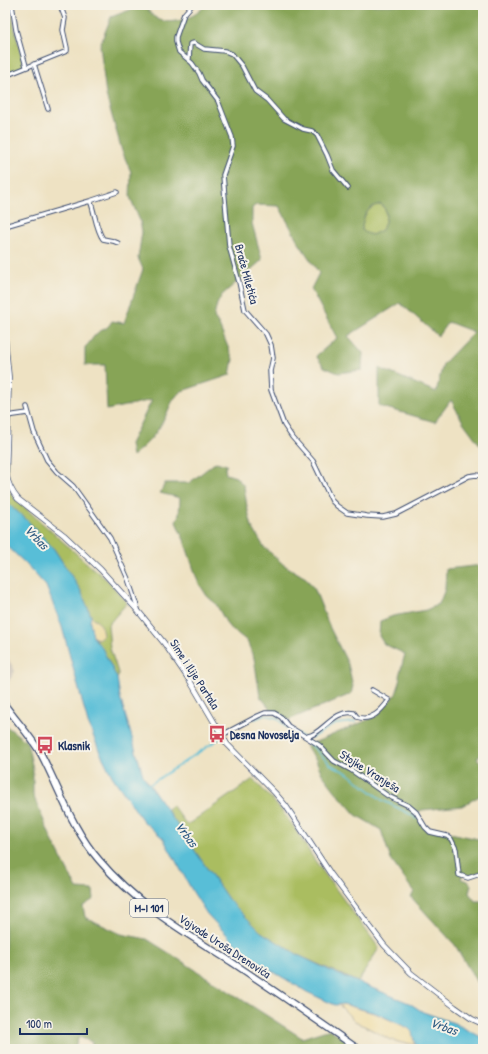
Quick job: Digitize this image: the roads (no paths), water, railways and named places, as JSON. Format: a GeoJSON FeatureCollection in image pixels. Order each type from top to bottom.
{"type":"FeatureCollection","features":[{"type":"Feature","properties":{"kind":"main road","name":"Vojvode Uroša Drenovića"},"geometry":{"type":"LineString","coordinates":[[5,705],[37,747],[84,840],[97,858],[119,882],[160,916],[265,985],[358,1049]]}},
{"type":"Feature","properties":{"kind":"street"},"geometry":{"type":"LineString","coordinates":[[12,5],[16,30],[26,66]]}},
{"type":"Feature","properties":{"kind":"street"},"geometry":{"type":"LineString","coordinates":[[5,76],[26,66],[66,52],[67,49],[63,30],[64,18],[60,5]]}},
{"type":"Feature","properties":{"kind":"street","name":"Braće Miletića"},"geometry":{"type":"LineString","coordinates":[[192,5],[184,14],[176,37],[176,42],[179,52],[189,60],[199,73],[205,85],[218,101],[232,137],[233,146],[223,175],[229,246],[245,310],[266,334],[271,345],[273,358],[270,371],[271,390],[285,427],[313,461],[332,501],[347,513],[367,516],[390,516],[403,512],[469,476],[483,476]]}},
{"type":"Feature","properties":{"kind":"street"},"geometry":{"type":"LineString","coordinates":[[189,60],[190,44],[194,43],[204,49],[225,50],[232,54],[242,66],[255,91],[267,100],[284,119],[303,129],[312,131],[317,135],[333,170],[348,188]]}},
{"type":"Feature","properties":{"kind":"street"},"geometry":{"type":"LineString","coordinates":[[34,64],[48,109]]}},
{"type":"Feature","properties":{"kind":"street"},"geometry":{"type":"LineString","coordinates":[[5,226],[90,202],[117,192]]}},
{"type":"Feature","properties":{"kind":"street"},"geometry":{"type":"LineString","coordinates":[[90,202],[103,239],[118,243]]}},
{"type":"Feature","properties":{"kind":"street","name":"Sime i Ilije Partala"},"geometry":{"type":"LineString","coordinates":[[5,339],[9,365],[6,473],[7,483],[12,492],[18,499],[64,535],[101,570],[139,612],[178,664],[234,752],[275,793],[289,810],[330,873],[384,945],[411,973],[466,1015],[483,1024]]}},
{"type":"Feature","properties":{"kind":"street"},"geometry":{"type":"LineString","coordinates":[[27,407],[34,432],[47,460],[54,469],[73,486],[110,538],[128,579],[139,612]]}},
{"type":"Feature","properties":{"kind":"street"},"geometry":{"type":"LineString","coordinates":[[7,416],[28,413]]}},
{"type":"Feature","properties":{"kind":"street"},"geometry":{"type":"LineString","coordinates":[[306,736],[315,734],[327,722],[344,714],[351,712],[357,717],[365,719],[376,714],[389,700],[372,690]]}},
{"type":"Feature","properties":{"kind":"street","name":"Stojke Vranješa"},"geometry":{"type":"LineString","coordinates":[[222,735],[258,716],[274,713],[281,717],[288,726],[319,745],[334,761],[352,770],[388,796],[409,806],[416,812],[425,827],[430,832],[448,836],[456,849],[459,875],[468,878],[483,873]]}},
{"type":"Feature","properties":{"kind":"water","name":"Vrbas"},"geometry":{"type":"Polygon","coordinates":[[[5,501],[27,520],[54,549],[81,591],[91,616],[90,622],[93,637],[102,648],[117,678],[120,697],[143,775],[228,899],[261,932],[300,956],[335,973],[409,1003],[423,1012],[454,1023],[483,1038],[483,1049],[416,1048],[412,1032],[408,1028],[376,1013],[343,1004],[335,1005],[307,992],[247,956],[207,914],[163,838],[143,821],[112,776],[99,750],[88,723],[62,627],[46,586],[5,544],[5,501]]]}},
{"type":"Feature","properties":{"kind":"waterway"},"geometry":{"type":"LineString","coordinates":[[255,719],[265,715],[277,718],[289,730],[303,737],[331,765],[347,773],[382,800],[412,815],[416,819]]}},
{"type":"Feature","properties":{"kind":"waterway"},"geometry":{"type":"LineString","coordinates":[[311,738],[336,724],[355,722]]}},
{"type":"Feature","properties":{"kind":"waterway"},"geometry":{"type":"LineString","coordinates":[[149,785],[219,739]]}},
{"type":"Feature","properties":{"kind":"place","name":"Desna Novoselja"},"geometry":{"type":"Point","coordinates":[217,734]}},
{"type":"Feature","properties":{"kind":"place","name":"Klasnik"},"geometry":{"type":"Point","coordinates":[45,745]}}]}
